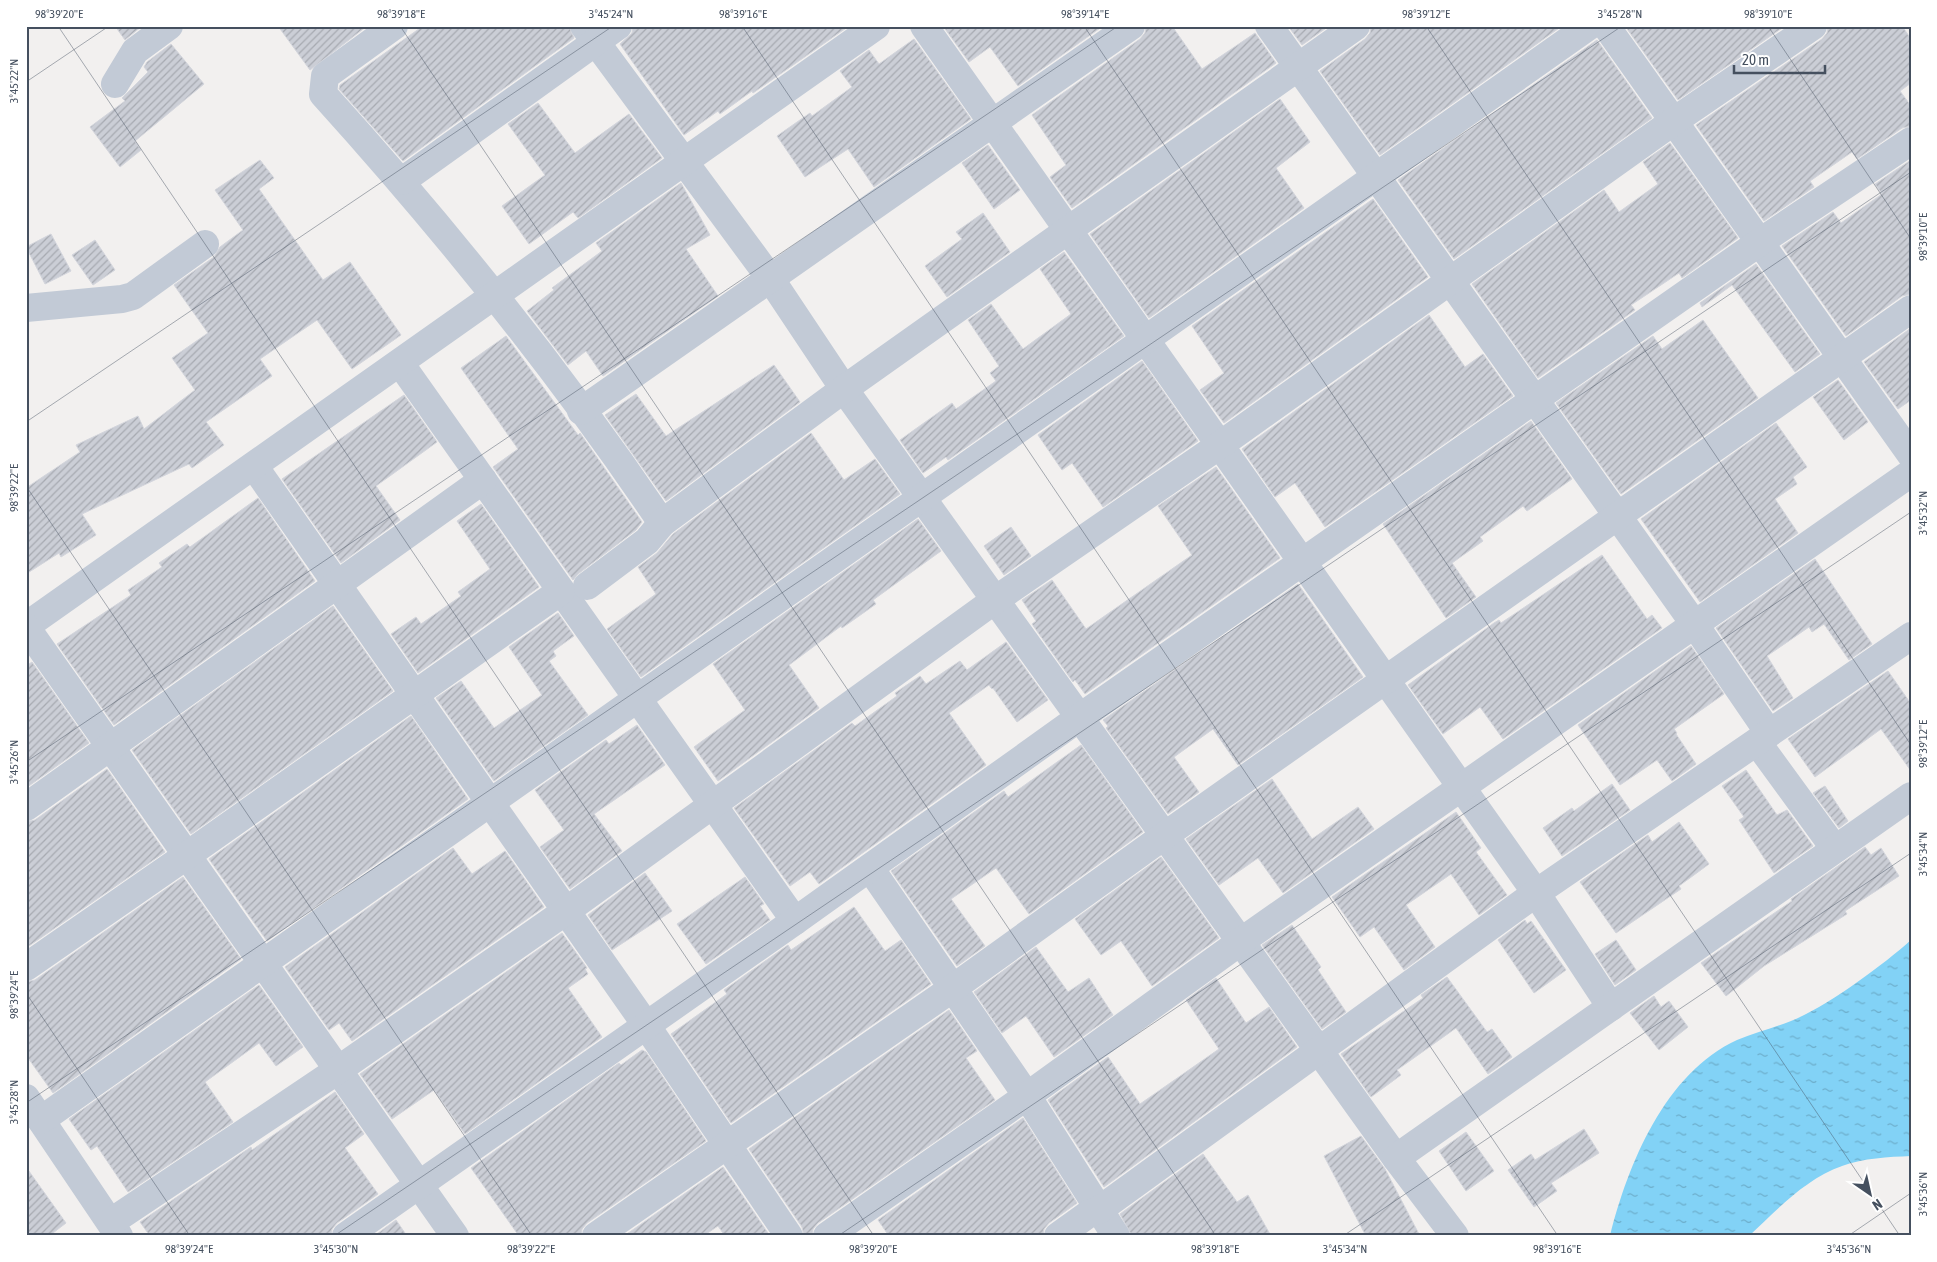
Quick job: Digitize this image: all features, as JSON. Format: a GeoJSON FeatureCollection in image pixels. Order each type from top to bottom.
{"type":"FeatureCollection","features":[{"type":"Feature","properties":{"kind":"street"},"geometry":{"type":"LineString","coordinates":[[114,84],[135,51],[169,26]]}},
{"type":"Feature","properties":{"kind":"street"},"geometry":{"type":"LineString","coordinates":[[394,26],[325,76],[322,84],[323,94],[402,181],[495,296],[662,523]]}},
{"type":"Feature","properties":{"kind":"street"},"geometry":{"type":"LineString","coordinates":[[402,181],[589,34],[618,26]]}},
{"type":"Feature","properties":{"kind":"street"},"geometry":{"type":"LineString","coordinates":[[455,1236],[26,627],[876,26]]}},
{"type":"Feature","properties":{"kind":"street"},"geometry":{"type":"LineString","coordinates":[[924,26],[1462,787],[1536,893],[1611,1007]]}},
{"type":"Feature","properties":{"kind":"street"},"geometry":{"type":"LineString","coordinates":[[581,411],[1131,26]]}},
{"type":"Feature","properties":{"kind":"street"},"geometry":{"type":"LineString","coordinates":[[1269,26],[1695,625],[1763,737],[1835,849]]}},
{"type":"Feature","properties":{"kind":"street"},"geometry":{"type":"LineString","coordinates":[[26,967],[415,695],[646,541],[662,523],[844,389],[1356,26]]}},
{"type":"Feature","properties":{"kind":"street"},"geometry":{"type":"LineString","coordinates":[[1589,26],[262,964],[34,1109],[115,1229],[338,1070],[566,912],[995,600],[1220,445],[1674,121],[1813,26]]}},
{"type":"Feature","properties":{"kind":"street"},"geometry":{"type":"LineString","coordinates":[[1606,26],[1911,455]]}},
{"type":"Feature","properties":{"kind":"street"},"geometry":{"type":"LineString","coordinates":[[589,34],[686,162],[770,278],[844,389],[1079,718],[1396,1158],[1455,1236]]}},
{"type":"Feature","properties":{"kind":"street"},"geometry":{"type":"LineString","coordinates":[[346,1236],[796,921],[1079,718],[1304,563],[1760,242],[1911,141]]}},
{"type":"Feature","properties":{"kind":"street"},"geometry":{"type":"LineString","coordinates":[[26,308],[122,300],[133,296],[204,244]]}},
{"type":"Feature","properties":{"kind":"street"},"geometry":{"type":"LineString","coordinates":[[596,1236],[953,988],[1841,356],[1911,309]]}},
{"type":"Feature","properties":{"kind":"street"},"geometry":{"type":"LineString","coordinates":[[400,363],[483,480],[574,588],[638,698],[796,921]]}},
{"type":"Feature","properties":{"kind":"street"},"geometry":{"type":"LineString","coordinates":[[254,466],[646,1025],[789,1236]]}},
{"type":"Feature","properties":{"kind":"street"},"geometry":{"type":"LineString","coordinates":[[827,1236],[1027,1096],[1240,942],[1911,473]]}},
{"type":"Feature","properties":{"kind":"street"},"geometry":{"type":"LineString","coordinates":[[26,807],[338,586],[483,480]]}},
{"type":"Feature","properties":{"kind":"street"},"geometry":{"type":"LineString","coordinates":[[1058,1236],[1090,1213],[1099,1210],[1536,893],[1911,636]]}},
{"type":"Feature","properties":{"kind":"street"},"geometry":{"type":"LineString","coordinates":[[1396,1158],[1911,796]]}},
{"type":"Feature","properties":{"kind":"street"},"geometry":{"type":"LineString","coordinates":[[870,868],[1027,1096],[1116,1236]]}},
{"type":"Feature","properties":{"kind":"water"},"geometry":{"type":"Polygon","coordinates":[[[1911,940],[1911,1156],[1859,1161],[1829,1172],[1792,1196],[1749,1236],[1610,1236],[1627,1180],[1639,1151],[1653,1123],[1689,1074],[1712,1055],[1737,1040],[1805,1015],[1837,996],[1885,962],[1911,940]]]}},
{"type":"Feature","properties":{"kind":"building"},"geometry":{"type":"Polygon","coordinates":[[[115,26],[142,26],[125,40],[115,26]]]}},
{"type":"Feature","properties":{"kind":"building"},"geometry":{"type":"Polygon","coordinates":[[[278,26],[367,26],[310,70],[278,26]]]}},
{"type":"Feature","properties":{"kind":"building"},"geometry":{"type":"Polygon","coordinates":[[[423,26],[569,26],[574,38],[403,161],[339,89],[340,85],[423,26]]]}},
{"type":"Feature","properties":{"kind":"building"},"geometry":{"type":"Polygon","coordinates":[[[633,26],[849,26],[753,93],[752,91],[720,114],[718,111],[684,135],[620,44],[632,33],[633,26]]]}},
{"type":"Feature","properties":{"kind":"building"},"geometry":{"type":"Polygon","coordinates":[[[943,26],[1103,26],[1018,86],[990,47],[969,62],[943,26]]]}},
{"type":"Feature","properties":{"kind":"building"},"geometry":{"type":"Polygon","coordinates":[[[1146,26],[1172,26],[1202,69],[1255,33],[1276,63],[1072,208],[1050,177],[1066,165],[1032,115],[1140,39],[1145,33],[1146,26]]]}},
{"type":"Feature","properties":{"kind":"building"},"geometry":{"type":"Polygon","coordinates":[[[1288,26],[1329,26],[1302,45],[1288,26]]]}},
{"type":"Feature","properties":{"kind":"building"},"geometry":{"type":"Polygon","coordinates":[[[1371,26],[1562,26],[1380,155],[1320,71],[1365,39],[1370,33],[1371,26]]]}},
{"type":"Feature","properties":{"kind":"building"},"geometry":{"type":"Polygon","coordinates":[[[1625,26],[1785,26],[1678,100],[1625,26]]]}},
{"type":"Feature","properties":{"kind":"building"},"geometry":{"type":"Polygon","coordinates":[[[1828,26],[1902,26],[1911,39],[1911,83],[1900,91],[1911,106],[1911,126],[1902,128],[1857,159],[1852,152],[1810,181],[1814,187],[1764,221],[1696,125],[1822,39],[1827,33],[1828,26]]]}},
{"type":"Feature","properties":{"kind":"building"},"geometry":{"type":"Polygon","coordinates":[[[914,39],[971,119],[874,187],[848,149],[805,177],[777,136],[810,113],[812,116],[852,87],[840,71],[869,50],[879,64],[914,39]]]}},
{"type":"Feature","properties":{"kind":"building"},"geometry":{"type":"Polygon","coordinates":[[[1597,40],[1652,118],[1454,259],[1398,180],[1597,40]]]}},
{"type":"Feature","properties":{"kind":"building"},"geometry":{"type":"Polygon","coordinates":[[[171,44],[204,84],[135,141],[141,150],[120,167],[90,127],[125,101],[122,98],[148,72],[144,67],[147,62],[171,44]]]}},
{"type":"Feature","properties":{"kind":"building"},"geometry":{"type":"Polygon","coordinates":[[[1280,99],[1310,142],[1276,168],[1304,208],[1149,318],[1090,234],[1280,99]]]}},
{"type":"Feature","properties":{"kind":"building"},"geometry":{"type":"Polygon","coordinates":[[[538,103],[575,153],[629,114],[662,158],[578,218],[573,212],[529,244],[502,206],[545,175],[508,124],[538,103]]]}},
{"type":"Feature","properties":{"kind":"building"},"geometry":{"type":"Polygon","coordinates":[[[1670,143],[1738,238],[1682,278],[1679,273],[1631,305],[1635,310],[1538,378],[1472,284],[1604,190],[1619,212],[1658,184],[1643,162],[1670,143]]]}},
{"type":"Feature","properties":{"kind":"building"},"geometry":{"type":"Polygon","coordinates":[[[988,145],[1020,190],[994,209],[962,163],[988,145]]]}},
{"type":"Feature","properties":{"kind":"building"},"geometry":{"type":"Polygon","coordinates":[[[260,160],[274,178],[259,189],[323,280],[350,262],[401,335],[352,369],[317,320],[260,359],[272,376],[206,422],[224,445],[192,468],[189,464],[82,514],[96,535],[61,557],[59,553],[26,574],[26,488],[80,452],[76,445],[138,416],[144,429],[195,390],[172,358],[208,333],[174,285],[214,257],[220,247],[243,230],[215,190],[260,160]]]}},
{"type":"Feature","properties":{"kind":"building"},"geometry":{"type":"Polygon","coordinates":[[[1911,160],[1911,294],[1902,296],[1846,336],[1782,246],[1833,212],[1841,223],[1882,194],[1875,184],[1911,160]]]}},
{"type":"Feature","properties":{"kind":"building"},"geometry":{"type":"Polygon","coordinates":[[[681,183],[710,235],[686,249],[718,296],[603,376],[586,351],[568,365],[527,311],[554,290],[552,288],[602,251],[596,243],[681,183]]]}},
{"type":"Feature","properties":{"kind":"building"},"geometry":{"type":"Polygon","coordinates":[[[1373,199],[1428,277],[1224,423],[1200,390],[1224,373],[1192,326],[1373,199]]]}},
{"type":"Feature","properties":{"kind":"building"},"geometry":{"type":"Polygon","coordinates":[[[983,213],[1010,252],[947,297],[925,266],[962,239],[956,232],[983,213]]]}},
{"type":"Feature","properties":{"kind":"building"},"geometry":{"type":"Polygon","coordinates":[[[51,234],[71,271],[45,284],[26,247],[51,234]]]}},
{"type":"Feature","properties":{"kind":"building"},"geometry":{"type":"Polygon","coordinates":[[[95,240],[115,270],[93,285],[72,255],[95,240]]]}},
{"type":"Feature","properties":{"kind":"building"},"geometry":{"type":"Polygon","coordinates":[[[1064,252],[1124,336],[948,460],[946,457],[923,473],[900,440],[952,403],[956,409],[996,381],[990,373],[999,366],[968,320],[991,304],[1023,349],[1071,314],[1040,269],[1064,252]]]}},
{"type":"Feature","properties":{"kind":"building"},"geometry":{"type":"Polygon","coordinates":[[[1756,264],[1820,354],[1795,372],[1732,285],[1702,307],[1700,303],[1756,264]]]}},
{"type":"Feature","properties":{"kind":"building"},"geometry":{"type":"Polygon","coordinates":[[[1429,315],[1465,367],[1483,354],[1513,396],[1325,527],[1295,483],[1275,497],[1242,449],[1429,315]]]}},
{"type":"Feature","properties":{"kind":"building"},"geometry":{"type":"Polygon","coordinates":[[[1703,320],[1758,398],[1621,494],[1556,403],[1653,336],[1662,349],[1703,320]]]}},
{"type":"Feature","properties":{"kind":"building"},"geometry":{"type":"Polygon","coordinates":[[[1911,328],[1911,400],[1898,409],[1864,362],[1911,328]]]}},
{"type":"Feature","properties":{"kind":"building"},"geometry":{"type":"Polygon","coordinates":[[[506,336],[578,435],[580,433],[642,522],[636,530],[578,574],[573,580],[493,467],[518,449],[461,368],[506,336]]]}},
{"type":"Feature","properties":{"kind":"building"},"geometry":{"type":"Polygon","coordinates":[[[1142,361],[1198,441],[1103,507],[1072,463],[1062,470],[1038,435],[1142,361]]]}},
{"type":"Feature","properties":{"kind":"building"},"geometry":{"type":"Polygon","coordinates":[[[774,365],[800,402],[666,501],[605,415],[636,394],[666,436],[774,365]]]}},
{"type":"Feature","properties":{"kind":"building"},"geometry":{"type":"Polygon","coordinates":[[[1838,380],[1868,422],[1844,440],[1813,397],[1838,380]]]}},
{"type":"Feature","properties":{"kind":"building"},"geometry":{"type":"Polygon","coordinates":[[[404,395],[437,442],[376,486],[400,520],[341,563],[282,479],[404,395]]]}},
{"type":"Feature","properties":{"kind":"building"},"geometry":{"type":"Polygon","coordinates":[[[1531,421],[1572,479],[1527,511],[1523,506],[1480,537],[1483,541],[1452,563],[1476,597],[1446,618],[1383,524],[1531,421]]]}},
{"type":"Feature","properties":{"kind":"building"},"geometry":{"type":"Polygon","coordinates":[[[1776,423],[1807,467],[1793,477],[1797,484],[1775,499],[1798,533],[1700,602],[1641,519],[1776,423]]]}},
{"type":"Feature","properties":{"kind":"building"},"geometry":{"type":"Polygon","coordinates":[[[811,433],[844,480],[875,459],[900,494],[641,677],[607,629],[656,594],[638,567],[657,553],[673,534],[811,433]]]}},
{"type":"Feature","properties":{"kind":"building"},"geometry":{"type":"Polygon","coordinates":[[[1216,467],[1280,558],[1085,694],[1075,680],[1073,682],[1032,624],[1036,621],[1022,600],[1052,580],[1086,629],[1192,555],[1158,506],[1216,467]]]}},
{"type":"Feature","properties":{"kind":"building"},"geometry":{"type":"Polygon","coordinates":[[[258,498],[315,581],[114,725],[57,644],[131,595],[128,590],[162,567],[159,563],[187,544],[190,547],[258,498]]]}},
{"type":"Feature","properties":{"kind":"building"},"geometry":{"type":"Polygon","coordinates":[[[481,504],[539,587],[418,673],[391,634],[416,617],[421,624],[461,596],[458,592],[490,569],[457,521],[481,504]]]}},
{"type":"Feature","properties":{"kind":"building"},"geometry":{"type":"Polygon","coordinates":[[[918,519],[941,551],[873,600],[876,604],[842,628],[841,626],[789,665],[819,708],[718,781],[694,747],[745,710],[713,664],[918,519]]]}},
{"type":"Feature","properties":{"kind":"building"},"geometry":{"type":"Polygon","coordinates":[[[1011,527],[1031,556],[1004,575],[984,546],[1011,527]]]}},
{"type":"Feature","properties":{"kind":"building"},"geometry":{"type":"Polygon","coordinates":[[[1602,555],[1647,619],[1652,615],[1662,628],[1503,739],[1480,707],[1443,734],[1408,685],[1494,623],[1499,620],[1501,623],[1602,555]]]}},
{"type":"Feature","properties":{"kind":"building"},"geometry":{"type":"Polygon","coordinates":[[[1815,559],[1872,644],[1849,660],[1824,624],[1812,632],[1809,627],[1767,656],[1793,698],[1773,711],[1716,628],[1815,559]]]}},
{"type":"Feature","properties":{"kind":"building"},"geometry":{"type":"Polygon","coordinates":[[[1298,584],[1363,677],[1238,765],[1213,729],[1174,757],[1199,792],[1168,814],[1106,728],[1108,726],[1103,720],[1298,584]]]}},
{"type":"Feature","properties":{"kind":"building"},"geometry":{"type":"Polygon","coordinates":[[[333,606],[393,691],[191,834],[132,750],[333,606]]]}},
{"type":"Feature","properties":{"kind":"building"},"geometry":{"type":"Polygon","coordinates":[[[558,613],[574,636],[553,651],[556,656],[549,661],[588,715],[494,781],[436,698],[461,681],[494,728],[542,695],[509,647],[558,613]]]}},
{"type":"Feature","properties":{"kind":"building"},"geometry":{"type":"Polygon","coordinates":[[[1006,642],[1048,700],[1017,722],[989,685],[949,713],[986,765],[819,884],[810,872],[790,886],[734,808],[852,723],[855,726],[897,696],[895,693],[920,676],[926,684],[960,661],[967,670],[1006,642]]]}},
{"type":"Feature","properties":{"kind":"building"},"geometry":{"type":"Polygon","coordinates":[[[1691,646],[1724,694],[1674,729],[1696,764],[1672,781],[1657,760],[1620,785],[1578,725],[1691,646]]]}},
{"type":"Feature","properties":{"kind":"building"},"geometry":{"type":"Polygon","coordinates":[[[32,662],[89,743],[26,788],[26,666],[32,662]]]}},
{"type":"Feature","properties":{"kind":"building"},"geometry":{"type":"Polygon","coordinates":[[[1888,671],[1911,704],[1911,771],[1881,729],[1815,777],[1788,739],[1888,671]]]}},
{"type":"Feature","properties":{"kind":"building"},"geometry":{"type":"Polygon","coordinates":[[[411,716],[468,799],[267,941],[209,859],[411,716]]]}},
{"type":"Feature","properties":{"kind":"building"},"geometry":{"type":"Polygon","coordinates":[[[637,725],[665,765],[594,814],[622,851],[570,889],[540,847],[564,830],[535,790],[606,740],[609,744],[637,725]]]}},
{"type":"Feature","properties":{"kind":"building"},"geometry":{"type":"Polygon","coordinates":[[[1081,745],[1143,832],[1029,914],[996,868],[951,899],[985,946],[957,966],[891,871],[1004,791],[1008,797],[1081,745]]]}},
{"type":"Feature","properties":{"kind":"building"},"geometry":{"type":"Polygon","coordinates":[[[107,769],[165,852],[26,948],[26,822],[35,820],[107,769]]]}},
{"type":"Feature","properties":{"kind":"building"},"geometry":{"type":"Polygon","coordinates":[[[1746,770],[1777,815],[1787,810],[1813,846],[1774,873],[1739,820],[1744,817],[1722,786],[1746,770]]]}},
{"type":"Feature","properties":{"kind":"building"},"geometry":{"type":"Polygon","coordinates":[[[1272,779],[1312,839],[1358,807],[1374,829],[1283,893],[1258,858],[1219,885],[1186,839],[1272,779]]]}},
{"type":"Feature","properties":{"kind":"building"},"geometry":{"type":"Polygon","coordinates":[[[1612,784],[1630,810],[1562,856],[1543,828],[1572,808],[1574,811],[1612,784]]]}},
{"type":"Feature","properties":{"kind":"building"},"geometry":{"type":"Polygon","coordinates":[[[1825,786],[1848,821],[1839,828],[1813,793],[1825,786]]]}},
{"type":"Feature","properties":{"kind":"building"},"geometry":{"type":"Polygon","coordinates":[[[1456,812],[1481,848],[1476,852],[1507,895],[1479,915],[1451,874],[1406,905],[1435,947],[1404,970],[1374,927],[1360,937],[1332,897],[1456,812]]]}},
{"type":"Feature","properties":{"kind":"building"},"geometry":{"type":"Polygon","coordinates":[[[1679,822],[1709,864],[1679,886],[1681,889],[1616,933],[1580,882],[1648,835],[1652,842],[1679,822]]]}},
{"type":"Feature","properties":{"kind":"building"},"geometry":{"type":"Polygon","coordinates":[[[1865,847],[1871,855],[1881,848],[1899,876],[1845,911],[1847,914],[1764,966],[1726,996],[1701,963],[1792,901],[1791,899],[1865,847]]]}},
{"type":"Feature","properties":{"kind":"building"},"geometry":{"type":"Polygon","coordinates":[[[453,848],[472,874],[505,851],[544,907],[352,1041],[339,1023],[329,1030],[285,967],[453,848]]]}},
{"type":"Feature","properties":{"kind":"building"},"geometry":{"type":"Polygon","coordinates":[[[1161,857],[1219,938],[1152,986],[1121,941],[1101,955],[1075,919],[1161,857]]]}},
{"type":"Feature","properties":{"kind":"building"},"geometry":{"type":"Polygon","coordinates":[[[645,873],[672,911],[612,950],[588,915],[645,873]]]}},
{"type":"Feature","properties":{"kind":"building"},"geometry":{"type":"Polygon","coordinates":[[[183,877],[241,959],[53,1093],[26,1055],[26,982],[35,980],[183,877]]]}},
{"type":"Feature","properties":{"kind":"building"},"geometry":{"type":"Polygon","coordinates":[[[745,877],[764,904],[760,906],[770,920],[706,964],[677,924],[745,877]]]}},
{"type":"Feature","properties":{"kind":"building"},"geometry":{"type":"Polygon","coordinates":[[[854,907],[885,951],[901,940],[931,984],[731,1123],[671,1034],[727,994],[724,990],[788,945],[791,950],[854,907]]]}},
{"type":"Feature","properties":{"kind":"building"},"geometry":{"type":"Polygon","coordinates":[[[1525,920],[1527,924],[1531,921],[1566,970],[1534,993],[1498,940],[1525,920]]]}},
{"type":"Feature","properties":{"kind":"building"},"geometry":{"type":"Polygon","coordinates":[[[1292,925],[1321,967],[1318,970],[1346,1012],[1322,1029],[1262,945],[1292,925]]]}},
{"type":"Feature","properties":{"kind":"building"},"geometry":{"type":"Polygon","coordinates":[[[562,933],[587,968],[585,969],[588,974],[568,988],[602,1037],[465,1134],[434,1090],[392,1119],[360,1074],[562,933]]]}},
{"type":"Feature","properties":{"kind":"building"},"geometry":{"type":"Polygon","coordinates":[[[1616,940],[1636,970],[1615,985],[1595,954],[1616,940]]]}},
{"type":"Feature","properties":{"kind":"building"},"geometry":{"type":"Polygon","coordinates":[[[1036,947],[1068,992],[1089,978],[1113,1015],[1054,1057],[1026,1016],[1002,1033],[974,992],[1036,947]]]}},
{"type":"Feature","properties":{"kind":"building"},"geometry":{"type":"Polygon","coordinates":[[[1447,977],[1487,1032],[1492,1029],[1512,1057],[1488,1074],[1456,1028],[1397,1070],[1401,1075],[1371,1097],[1341,1054],[1423,998],[1421,995],[1447,977]]]}},
{"type":"Feature","properties":{"kind":"building"},"geometry":{"type":"Polygon","coordinates":[[[1216,978],[1246,1023],[1269,1007],[1297,1047],[1104,1187],[1048,1100],[1108,1057],[1140,1104],[1219,1049],[1186,1000],[1216,978]]]}},
{"type":"Feature","properties":{"kind":"building"},"geometry":{"type":"Polygon","coordinates":[[[259,985],[303,1047],[276,1066],[259,1043],[205,1082],[233,1122],[128,1192],[97,1146],[91,1150],[69,1119],[259,985]]]}},
{"type":"Feature","properties":{"kind":"building"},"geometry":{"type":"Polygon","coordinates":[[[1654,996],[1661,1007],[1669,1001],[1688,1027],[1659,1050],[1630,1013],[1654,996]]]}},
{"type":"Feature","properties":{"kind":"building"},"geometry":{"type":"Polygon","coordinates":[[[949,1010],[977,1051],[966,1058],[995,1100],[818,1223],[813,1229],[812,1236],[804,1236],[802,1227],[749,1149],[949,1010]]]}},
{"type":"Feature","properties":{"kind":"building"},"geometry":{"type":"Polygon","coordinates":[[[642,1050],[646,1052],[706,1141],[587,1223],[582,1229],[581,1236],[519,1236],[471,1168],[619,1063],[621,1065],[642,1050]]]}},
{"type":"Feature","properties":{"kind":"building"},"geometry":{"type":"Polygon","coordinates":[[[335,1092],[364,1134],[345,1148],[378,1194],[337,1223],[332,1229],[331,1236],[150,1236],[140,1222],[251,1147],[252,1150],[335,1092]]]}},
{"type":"Feature","properties":{"kind":"building"},"geometry":{"type":"Polygon","coordinates":[[[1023,1118],[1077,1203],[1049,1223],[1044,1229],[1043,1236],[889,1236],[878,1220],[1023,1118]]]}},
{"type":"Feature","properties":{"kind":"building"},"geometry":{"type":"Polygon","coordinates":[[[1584,1129],[1599,1153],[1551,1183],[1557,1191],[1534,1207],[1508,1170],[1531,1154],[1535,1160],[1584,1129]]]}},
{"type":"Feature","properties":{"kind":"building"},"geometry":{"type":"Polygon","coordinates":[[[1466,1132],[1494,1171],[1466,1191],[1439,1151],[1466,1132]]]}},
{"type":"Feature","properties":{"kind":"building"},"geometry":{"type":"Polygon","coordinates":[[[1361,1136],[1385,1169],[1420,1236],[1366,1236],[1324,1156],[1361,1136]]]}},
{"type":"Feature","properties":{"kind":"building"},"geometry":{"type":"Polygon","coordinates":[[[1203,1154],[1237,1202],[1248,1195],[1271,1236],[1132,1236],[1120,1214],[1203,1154]]]}},
{"type":"Feature","properties":{"kind":"building"},"geometry":{"type":"Polygon","coordinates":[[[26,1167],[66,1223],[49,1236],[26,1236],[26,1167]]]}},
{"type":"Feature","properties":{"kind":"building"},"geometry":{"type":"Polygon","coordinates":[[[723,1167],[770,1236],[725,1236],[718,1226],[703,1236],[624,1236],[723,1167]]]}},
{"type":"Feature","properties":{"kind":"building"},"geometry":{"type":"Polygon","coordinates":[[[396,1220],[407,1236],[374,1236],[396,1220]]]}}]}
